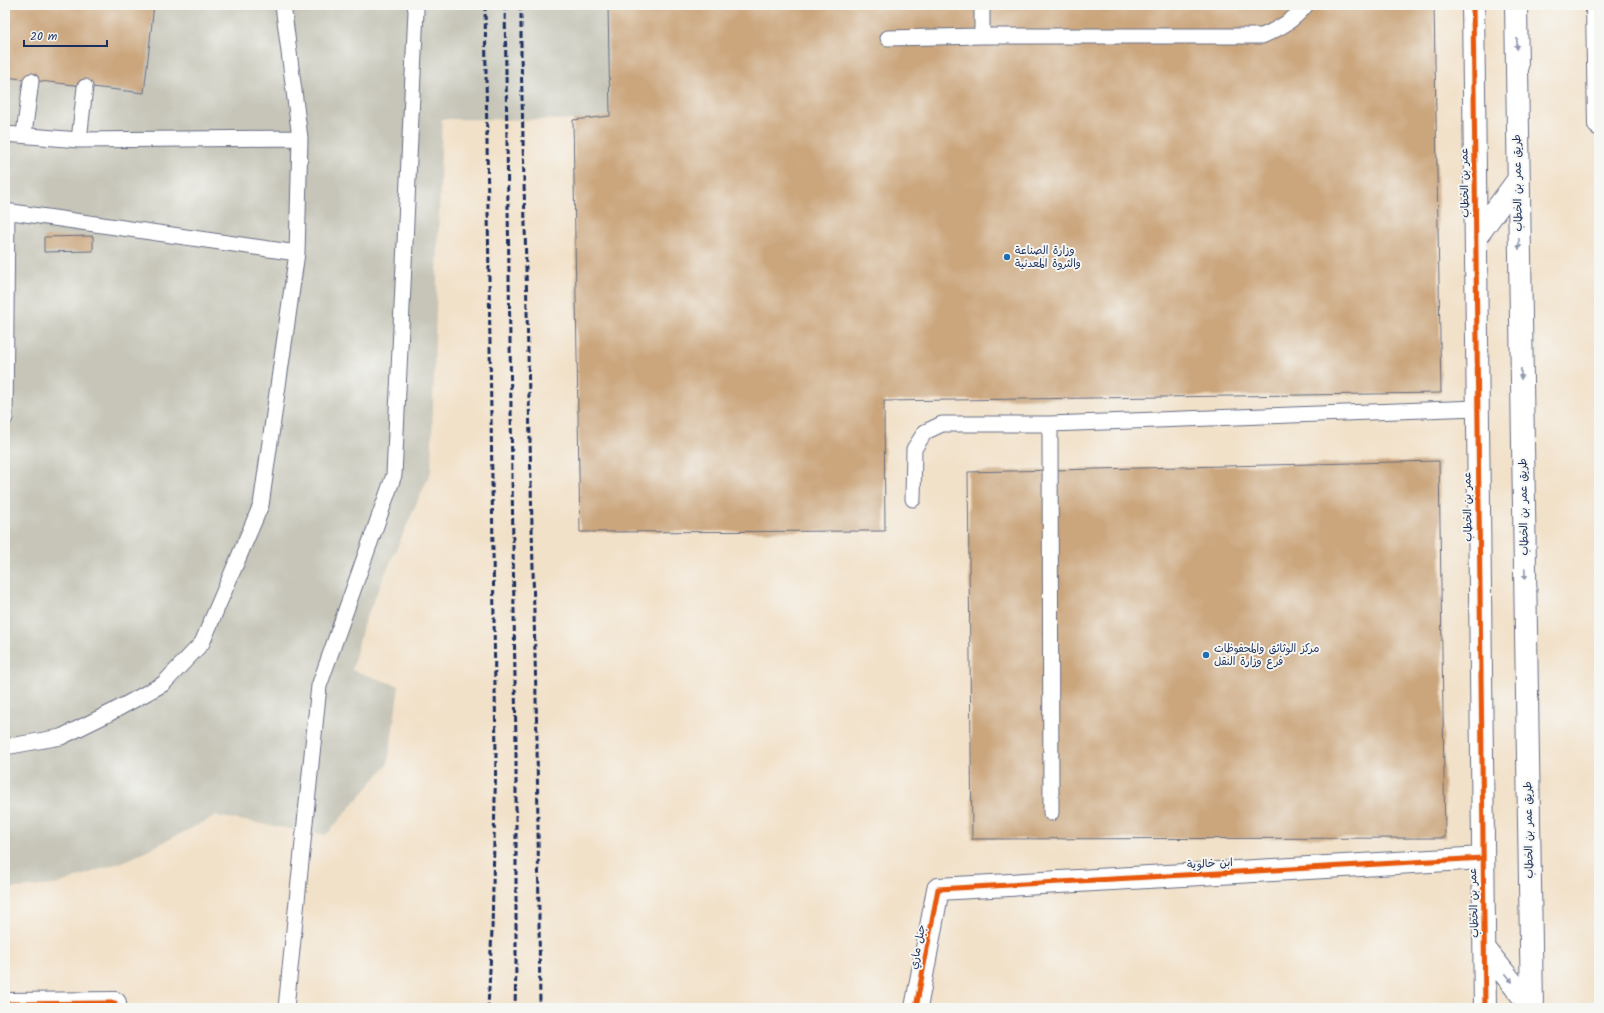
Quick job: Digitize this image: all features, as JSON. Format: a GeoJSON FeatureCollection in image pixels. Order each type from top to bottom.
{"type":"FeatureCollection","features":[{"type":"Feature","properties":{"kind":"street","name":"عمر بن الخطاب"},"geometry":{"type":"LineString","coordinates":[[1473,5],[1485,1008]]}},
{"type":"Feature","properties":{"kind":"street","name":"طريق عمر بن الخطاب"},"geometry":{"type":"LineString","coordinates":[[1516,5],[1532,1008]]}},
{"type":"Feature","properties":{"kind":"street"},"geometry":{"type":"LineString","coordinates":[[1597,5],[1599,124]]}},
{"type":"Feature","properties":{"kind":"street"},"geometry":{"type":"LineString","coordinates":[[1476,237],[1518,180]]}},
{"type":"Feature","properties":{"kind":"street","name":"ابن خالوية"},"geometry":{"type":"LineString","coordinates":[[938,889],[1483,858]]}},
{"type":"Feature","properties":{"kind":"street","name":"جبل ماري"},"geometry":{"type":"LineString","coordinates":[[916,1008],[938,889]]}},
{"type":"Feature","properties":{"kind":"street"},"geometry":{"type":"LineString","coordinates":[[1485,949],[1532,1008]]}},
{"type":"Feature","properties":{"kind":"street"},"geometry":{"type":"LineString","coordinates":[[5,1004],[115,1002]]}},
{"type":"Feature","properties":{"kind":"lane"},"geometry":{"type":"LineString","coordinates":[[5,746],[61,737],[110,713],[163,684],[202,643],[261,505],[297,253],[300,138],[283,5]]}},
{"type":"Feature","properties":{"kind":"lane"},"geometry":{"type":"LineString","coordinates":[[286,1008],[319,686],[394,475],[416,11],[415,5]]}},
{"type":"Feature","properties":{"kind":"lane"},"geometry":{"type":"LineString","coordinates":[[982,5],[982,36]]}},
{"type":"Feature","properties":{"kind":"lane"},"geometry":{"type":"LineString","coordinates":[[888,38],[982,36],[1262,36],[1283,26],[1299,14],[1306,5]]}},
{"type":"Feature","properties":{"kind":"lane"},"geometry":{"type":"LineString","coordinates":[[24,134],[31,80]]}},
{"type":"Feature","properties":{"kind":"lane"},"geometry":{"type":"LineString","coordinates":[[79,140],[85,87]]}},
{"type":"Feature","properties":{"kind":"lane"},"geometry":{"type":"LineString","coordinates":[[5,134],[24,134],[79,140],[300,138]]}},
{"type":"Feature","properties":{"kind":"lane"},"geometry":{"type":"LineString","coordinates":[[5,418],[6,211],[297,253]]}},
{"type":"Feature","properties":{"kind":"lane"},"geometry":{"type":"LineString","coordinates":[[913,499],[914,449],[925,432],[942,424],[1050,424],[1477,408]]}},
{"type":"Feature","properties":{"kind":"lane"},"geometry":{"type":"LineString","coordinates":[[1050,424],[1052,813]]}},
{"type":"Feature","properties":{"kind":"shaded area"},"geometry":{"type":"Polygon","coordinates":[[[5,5],[608,5],[610,116],[573,120],[442,119],[431,471],[364,622],[352,670],[399,686],[388,764],[326,835],[216,816],[130,859],[55,885],[5,889],[5,5]]]}},
{"type":"Feature","properties":{"kind":"building"},"geometry":{"type":"Polygon","coordinates":[[[5,5],[154,5],[144,93],[5,77],[5,5]]]}},
{"type":"Feature","properties":{"kind":"building","name":"وزارة الصناعة والثروة المعدنية"},"geometry":{"type":"Polygon","coordinates":[[[608,5],[1434,5],[1441,393],[884,401],[885,531],[580,532],[573,120],[610,116],[608,5]]]}},
{"type":"Feature","properties":{"kind":"building"},"geometry":{"type":"Polygon","coordinates":[[[93,236],[93,251],[44,252],[44,237],[93,236]]]}},
{"type":"Feature","properties":{"kind":"building","name":"مركز الوثائق والمحفوظات فرع وزارة النقل"},"geometry":{"type":"Polygon","coordinates":[[[1439,461],[1445,838],[972,839],[968,472],[1439,461]]]}},
{"type":"Feature","properties":{"kind":"railway"},"geometry":{"type":"LineString","coordinates":[[485,5],[496,754],[492,930],[488,1008]]}},
{"type":"Feature","properties":{"kind":"railway"},"geometry":{"type":"LineString","coordinates":[[505,5],[516,745],[515,1008]]}},
{"type":"Feature","properties":{"kind":"railway"},"geometry":{"type":"LineString","coordinates":[[521,5],[537,741],[540,1008]]}},
{"type":"Feature","properties":{"kind":"cycle path"},"geometry":{"type":"LineString","coordinates":[[1473,5],[1485,1008]]}},
{"type":"Feature","properties":{"kind":"cycle path"},"geometry":{"type":"LineString","coordinates":[[916,1008],[938,889],[1483,858]]}},
{"type":"Feature","properties":{"kind":"cycle path"},"geometry":{"type":"LineString","coordinates":[[5,1004],[115,1003]]}},
{"type":"Feature","properties":{"kind":"place","name":"وزارة الصناعة والثروة المعدنية"},"geometry":{"type":"Point","coordinates":[1007,257]}},
{"type":"Feature","properties":{"kind":"place","name":"مركز الوثائق والمحفوظات فرع وزارة النقل"},"geometry":{"type":"Point","coordinates":[1206,655]}}]}
